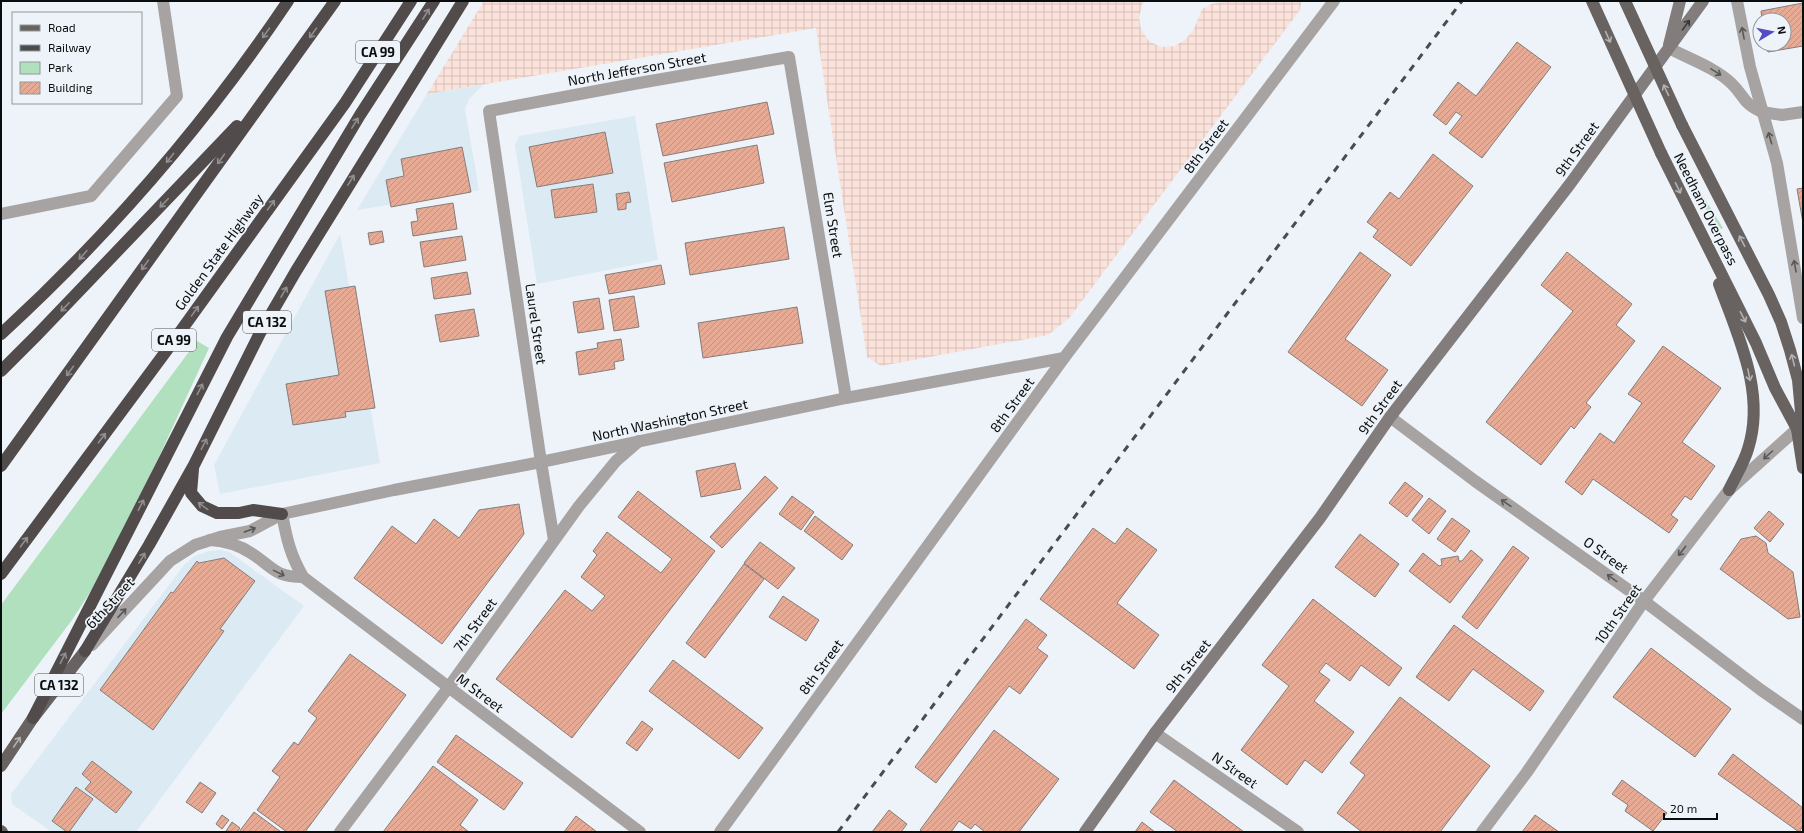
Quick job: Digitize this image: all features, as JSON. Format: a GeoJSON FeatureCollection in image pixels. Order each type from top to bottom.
{"type":"FeatureCollection","features":[{"type":"Feature","properties":{"kind":"highway"},"geometry":{"type":"LineString","coordinates":[[1,334],[63,276],[167,162],[251,53],[288,1]]}},
{"type":"Feature","properties":{"kind":"highway"},"geometry":{"type":"LineString","coordinates":[[1,466],[335,1]]}},
{"type":"Feature","properties":{"kind":"highway","name":"Golden State Highway"},"geometry":{"type":"LineString","coordinates":[[1,574],[162,356],[345,103],[411,1]]}},
{"type":"Feature","properties":{"kind":"highway"},"geometry":{"type":"LineString","coordinates":[[33,718],[227,337],[356,122],[434,1]]}},
{"type":"Feature","properties":{"kind":"highway","name":"CA 132"},"geometry":{"type":"LineString","coordinates":[[86,651],[149,546],[194,464],[260,333],[296,271],[463,1]]}},
{"type":"Feature","properties":{"kind":"highway"},"geometry":{"type":"LineString","coordinates":[[1,371],[38,335],[268,94]]}},
{"type":"Feature","properties":{"kind":"highway"},"geometry":{"type":"LineString","coordinates":[[194,464],[191,493],[202,506],[209,510],[226,513],[253,510],[282,514]]}},
{"type":"Feature","properties":{"kind":"main road","name":"Needham Overpass"},"geometry":{"type":"LineString","coordinates":[[1592,1],[1661,153],[1756,343],[1775,388],[1800,428]]}},
{"type":"Feature","properties":{"kind":"main road","name":"Needham Overpass"},"geometry":{"type":"LineString","coordinates":[[1625,1],[1682,125],[1769,295],[1781,322],[1798,380],[1802,407],[1800,428]]}},
{"type":"Feature","properties":{"kind":"main road"},"geometry":{"type":"LineString","coordinates":[[1669,48],[1680,1]]}},
{"type":"Feature","properties":{"kind":"main road","name":"9th Street"},"geometry":{"type":"LineString","coordinates":[[1085,832],[1155,733],[1320,518],[1390,417],[1570,184],[1703,1]]}},
{"type":"Feature","properties":{"kind":"main road"},"geometry":{"type":"LineString","coordinates":[[1700,232],[1740,340],[1747,366],[1754,404],[1754,418],[1748,449],[1729,490]]}},
{"type":"Feature","properties":{"kind":"main road"},"geometry":{"type":"LineString","coordinates":[[1800,428],[1803,468]]}},
{"type":"Feature","properties":{"kind":"main road","name":"6th Street"},"geometry":{"type":"LineString","coordinates":[[1,766],[33,718],[86,651]]}},
{"type":"Feature","properties":{"kind":"street"},"geometry":{"type":"LineString","coordinates":[[1,214],[91,196],[177,96],[163,1]]}},
{"type":"Feature","properties":{"kind":"street","name":"8th Street"},"geometry":{"type":"LineString","coordinates":[[720,832],[1064,358],[1334,1]]}},
{"type":"Feature","properties":{"kind":"street"},"geometry":{"type":"LineString","coordinates":[[1737,1],[1750,67],[1777,163],[1803,318]]}},
{"type":"Feature","properties":{"kind":"street"},"geometry":{"type":"LineString","coordinates":[[1669,48],[1714,70],[1732,83],[1749,106],[1762,112],[1782,115],[1803,112]]}},
{"type":"Feature","properties":{"kind":"street","name":"North Jefferson Street"},"geometry":{"type":"LineString","coordinates":[[489,111],[639,82],[790,57]]}},
{"type":"Feature","properties":{"kind":"street","name":"Elm Street"},"geometry":{"type":"LineString","coordinates":[[790,57],[846,398]]}},
{"type":"Feature","properties":{"kind":"street","name":"Laurel Street"},"geometry":{"type":"LineString","coordinates":[[489,111],[554,540]]}},
{"type":"Feature","properties":{"kind":"street","name":"North Washington Street"},"geometry":{"type":"LineString","coordinates":[[282,514],[394,490],[541,462],[846,398],[1064,358]]}},
{"type":"Feature","properties":{"kind":"street","name":"O Street"},"geometry":{"type":"LineString","coordinates":[[1390,417],[1475,481],[1644,601],[1803,720]]}},
{"type":"Feature","properties":{"kind":"street","name":"10th Street"},"geometry":{"type":"LineString","coordinates":[[1482,832],[1527,772],[1644,601],[1729,490],[1800,428]]}},
{"type":"Feature","properties":{"kind":"street","name":"7th Street"},"geometry":{"type":"LineString","coordinates":[[340,832],[448,688],[580,506],[616,461],[640,441]]}},
{"type":"Feature","properties":{"kind":"street","name":"6th Street"},"geometry":{"type":"LineString","coordinates":[[86,651],[170,561],[182,552],[208,540],[250,531],[282,514]]}},
{"type":"Feature","properties":{"kind":"street","name":"M Street"},"geometry":{"type":"LineString","coordinates":[[282,514],[286,539],[292,558],[303,577],[640,832]]}},
{"type":"Feature","properties":{"kind":"street"},"geometry":{"type":"LineString","coordinates":[[208,540],[224,542],[251,552],[276,572],[288,577],[303,577]]}},
{"type":"Feature","properties":{"kind":"street","name":"N Street"},"geometry":{"type":"LineString","coordinates":[[1155,733],[1298,832]]}},
{"type":"Feature","properties":{"kind":"shaded area"},"geometry":{"type":"Polygon","coordinates":[[[484,1],[1144,1],[1139,17],[1141,30],[1149,41],[1161,47],[1175,46],[1186,39],[1194,29],[1202,9],[1211,4],[1228,1],[1299,1],[1301,3],[1300,10],[1070,317],[1048,335],[881,366],[867,357],[816,28],[427,94],[484,1]]]}},
{"type":"Feature","properties":{"kind":"shaded area"},"geometry":{"type":"Polygon","coordinates":[[[483,85],[469,99],[465,109],[479,190],[357,210],[427,94],[483,85]]]}},
{"type":"Feature","properties":{"kind":"shaded area"},"geometry":{"type":"Polygon","coordinates":[[[635,116],[658,260],[537,284],[515,145],[519,136],[635,116]]]}},
{"type":"Feature","properties":{"kind":"shaded area"},"geometry":{"type":"Polygon","coordinates":[[[340,234],[380,463],[220,494],[214,465],[340,234]]]}},
{"type":"Feature","properties":{"kind":"shaded area"},"geometry":{"type":"Polygon","coordinates":[[[221,550],[229,552],[304,606],[136,832],[52,832],[12,804],[11,794],[185,564],[195,556],[209,551],[221,550]]]}},
{"type":"Feature","properties":{"kind":"green space"},"geometry":{"type":"Polygon","coordinates":[[[1679,158],[1723,228],[1721,229],[1696,196],[1679,158]]]}},
{"type":"Feature","properties":{"kind":"green space"},"geometry":{"type":"Polygon","coordinates":[[[197,341],[209,348],[158,459],[96,583],[72,620],[1,714],[1,605],[197,341]]]}},
{"type":"Feature","properties":{"kind":"building"},"geometry":{"type":"Polygon","coordinates":[[[1803,3],[1803,46],[1792,48],[1792,12],[1761,11],[1803,3]]]}},
{"type":"Feature","properties":{"kind":"building"},"geometry":{"type":"Polygon","coordinates":[[[1517,42],[1551,67],[1482,158],[1449,133],[1462,116],[1456,112],[1446,125],[1433,115],[1458,82],[1476,96],[1517,42]]]}},
{"type":"Feature","properties":{"kind":"building"},"geometry":{"type":"Polygon","coordinates":[[[767,102],[774,134],[663,156],[656,124],[767,102]]]}},
{"type":"Feature","properties":{"kind":"building"},"geometry":{"type":"Polygon","coordinates":[[[605,132],[613,173],[537,187],[529,147],[605,132]]]}},
{"type":"Feature","properties":{"kind":"building"},"geometry":{"type":"Polygon","coordinates":[[[757,145],[764,183],[672,202],[664,163],[757,145]]]}},
{"type":"Feature","properties":{"kind":"building"},"geometry":{"type":"Polygon","coordinates":[[[462,147],[471,192],[391,207],[386,180],[404,176],[401,159],[462,147]]]}},
{"type":"Feature","properties":{"kind":"building"},"geometry":{"type":"Polygon","coordinates":[[[1433,154],[1473,186],[1411,266],[1373,237],[1378,230],[1367,222],[1390,192],[1399,199],[1433,154]]]}},
{"type":"Feature","properties":{"kind":"building"},"geometry":{"type":"Polygon","coordinates":[[[593,184],[597,212],[555,218],[551,190],[593,184]]]}},
{"type":"Feature","properties":{"kind":"building"},"geometry":{"type":"Polygon","coordinates":[[[1803,188],[1803,223],[1797,189],[1803,188]]]}},
{"type":"Feature","properties":{"kind":"building"},"geometry":{"type":"Polygon","coordinates":[[[629,192],[631,202],[626,203],[626,209],[618,210],[616,194],[629,192]]]}},
{"type":"Feature","properties":{"kind":"building"},"geometry":{"type":"Polygon","coordinates":[[[453,203],[457,229],[413,236],[411,222],[418,221],[416,209],[453,203]]]}},
{"type":"Feature","properties":{"kind":"building"},"geometry":{"type":"Polygon","coordinates":[[[784,227],[789,259],[690,275],[685,243],[784,227]]]}},
{"type":"Feature","properties":{"kind":"building"},"geometry":{"type":"Polygon","coordinates":[[[382,231],[384,242],[370,245],[368,233],[382,231]]]}},
{"type":"Feature","properties":{"kind":"building"},"geometry":{"type":"Polygon","coordinates":[[[462,236],[466,260],[424,267],[420,242],[462,236]]]}},
{"type":"Feature","properties":{"kind":"building"},"geometry":{"type":"Polygon","coordinates":[[[1360,252],[1391,275],[1345,339],[1388,370],[1362,406],[1288,352],[1360,252]]]}},
{"type":"Feature","properties":{"kind":"building"},"geometry":{"type":"Polygon","coordinates":[[[1567,252],[1632,304],[1616,325],[1635,341],[1586,403],[1591,407],[1574,429],[1571,426],[1541,465],[1486,422],[1573,311],[1541,285],[1567,252]]]}},
{"type":"Feature","properties":{"kind":"building"},"geometry":{"type":"Polygon","coordinates":[[[661,265],[665,284],[609,294],[605,275],[661,265]]]}},
{"type":"Feature","properties":{"kind":"building"},"geometry":{"type":"Polygon","coordinates":[[[467,272],[471,294],[434,299],[431,278],[467,272]]]}},
{"type":"Feature","properties":{"kind":"building"},"geometry":{"type":"Polygon","coordinates":[[[355,286],[375,408],[345,412],[346,417],[293,425],[286,384],[339,375],[325,291],[355,286]]]}},
{"type":"Feature","properties":{"kind":"building"},"geometry":{"type":"Polygon","coordinates":[[[634,296],[639,327],[614,331],[609,300],[634,296]]]}},
{"type":"Feature","properties":{"kind":"building"},"geometry":{"type":"Polygon","coordinates":[[[599,298],[604,329],[578,333],[573,302],[599,298]]]}},
{"type":"Feature","properties":{"kind":"building"},"geometry":{"type":"Polygon","coordinates":[[[797,307],[803,343],[703,358],[698,323],[797,307]]]}},
{"type":"Feature","properties":{"kind":"building"},"geometry":{"type":"Polygon","coordinates":[[[474,309],[479,336],[440,342],[435,315],[474,309]]]}},
{"type":"Feature","properties":{"kind":"building"},"geometry":{"type":"Polygon","coordinates":[[[621,339],[624,360],[614,362],[615,369],[579,375],[576,352],[598,348],[597,343],[621,339]]]}},
{"type":"Feature","properties":{"kind":"building"},"geometry":{"type":"Polygon","coordinates":[[[1663,346],[1721,388],[1682,442],[1715,466],[1691,500],[1685,496],[1671,515],[1678,520],[1669,533],[1593,479],[1582,495],[1565,482],[1600,433],[1614,443],[1642,403],[1628,394],[1663,346]]]}},
{"type":"Feature","properties":{"kind":"building"},"geometry":{"type":"Polygon","coordinates":[[[735,463],[741,489],[701,497],[696,471],[735,463]]]}},
{"type":"Feature","properties":{"kind":"building"},"geometry":{"type":"Polygon","coordinates":[[[765,476],[778,488],[722,548],[710,537],[765,476]]]}},
{"type":"Feature","properties":{"kind":"building"},"geometry":{"type":"Polygon","coordinates":[[[1405,482],[1423,496],[1407,517],[1389,503],[1405,482]]]}},
{"type":"Feature","properties":{"kind":"building"},"geometry":{"type":"Polygon","coordinates":[[[638,491],[715,551],[572,738],[496,679],[565,590],[592,611],[605,596],[581,577],[597,555],[593,551],[607,532],[661,573],[672,559],[618,517],[638,491]]]}},
{"type":"Feature","properties":{"kind":"building"},"geometry":{"type":"Polygon","coordinates":[[[792,496],[814,512],[801,530],[779,514],[792,496]]]}},
{"type":"Feature","properties":{"kind":"building"},"geometry":{"type":"Polygon","coordinates":[[[1429,498],[1446,511],[1429,534],[1412,520],[1429,498]]]}},
{"type":"Feature","properties":{"kind":"building"},"geometry":{"type":"Polygon","coordinates":[[[519,504],[524,534],[442,644],[354,578],[392,526],[416,544],[434,519],[459,538],[479,510],[519,504]]]}},
{"type":"Feature","properties":{"kind":"building"},"geometry":{"type":"Polygon","coordinates":[[[1769,511],[1784,524],[1770,542],[1754,528],[1769,511]]]}},
{"type":"Feature","properties":{"kind":"building"},"geometry":{"type":"Polygon","coordinates":[[[815,516],[853,545],[842,560],[804,531],[815,516]]]}},
{"type":"Feature","properties":{"kind":"building"},"geometry":{"type":"Polygon","coordinates":[[[1452,518],[1470,531],[1455,552],[1437,539],[1452,518]]]}},
{"type":"Feature","properties":{"kind":"building"},"geometry":{"type":"Polygon","coordinates":[[[1093,528],[1115,544],[1127,528],[1157,550],[1117,603],[1159,635],[1134,669],[1040,599],[1093,528]]]}},
{"type":"Feature","properties":{"kind":"building"},"geometry":{"type":"Polygon","coordinates":[[[1360,534],[1399,564],[1375,597],[1335,567],[1360,534]]]}},
{"type":"Feature","properties":{"kind":"building"},"geometry":{"type":"Polygon","coordinates":[[[1756,536],[1766,543],[1768,553],[1793,572],[1800,617],[1788,619],[1720,569],[1741,539],[1756,536]]]}},
{"type":"Feature","properties":{"kind":"building"},"geometry":{"type":"Polygon","coordinates":[[[760,542],[795,568],[778,589],[744,563],[760,542]]]}},
{"type":"Feature","properties":{"kind":"building"},"geometry":{"type":"Polygon","coordinates":[[[1513,546],[1529,558],[1477,629],[1462,617],[1513,546]]]}},
{"type":"Feature","properties":{"kind":"building"},"geometry":{"type":"Polygon","coordinates":[[[1471,550],[1483,560],[1450,603],[1409,571],[1423,553],[1439,566],[1442,565],[1441,559],[1458,556],[1459,561],[1462,561],[1471,550]]]}},
{"type":"Feature","properties":{"kind":"building"},"geometry":{"type":"Polygon","coordinates":[[[224,558],[255,581],[220,629],[224,631],[153,730],[100,690],[171,592],[173,593],[197,561],[199,563],[224,558]]]}},
{"type":"Feature","properties":{"kind":"building"},"geometry":{"type":"Polygon","coordinates":[[[744,564],[764,579],[705,658],[686,643],[744,564]]]}},
{"type":"Feature","properties":{"kind":"building"},"geometry":{"type":"Polygon","coordinates":[[[783,596],[819,620],[806,641],[769,617],[783,596]]]}},
{"type":"Feature","properties":{"kind":"building"},"geometry":{"type":"Polygon","coordinates":[[[1313,599],[1402,668],[1389,686],[1361,665],[1350,681],[1326,663],[1319,672],[1330,680],[1314,701],[1354,732],[1322,773],[1305,760],[1287,785],[1241,750],[1289,686],[1262,665],[1313,599]]]}},
{"type":"Feature","properties":{"kind":"building"},"geometry":{"type":"Polygon","coordinates":[[[1026,619],[1047,635],[1037,648],[1048,656],[1020,694],[1009,686],[936,783],[915,767],[1026,619]]]}},
{"type":"Feature","properties":{"kind":"building"},"geometry":{"type":"Polygon","coordinates":[[[1454,625],[1544,691],[1530,711],[1473,669],[1449,701],[1416,677],[1454,625]]]}},
{"type":"Feature","properties":{"kind":"building"},"geometry":{"type":"Polygon","coordinates":[[[1651,648],[1731,709],[1695,757],[1613,697],[1651,648]]]}},
{"type":"Feature","properties":{"kind":"building"},"geometry":{"type":"Polygon","coordinates":[[[350,654],[406,695],[305,832],[287,832],[257,810],[280,777],[272,771],[294,742],[298,745],[317,718],[308,711],[350,654]]]}},
{"type":"Feature","properties":{"kind":"building"},"geometry":{"type":"Polygon","coordinates":[[[673,660],[763,728],[739,759],[649,691],[673,660]]]}},
{"type":"Feature","properties":{"kind":"building"},"geometry":{"type":"Polygon","coordinates":[[[1400,697],[1490,766],[1440,832],[1362,832],[1337,813],[1365,775],[1350,763],[1400,697]]]}},
{"type":"Feature","properties":{"kind":"building"},"geometry":{"type":"Polygon","coordinates":[[[642,721],[653,729],[637,751],[626,743],[642,721]]]}},
{"type":"Feature","properties":{"kind":"building"},"geometry":{"type":"Polygon","coordinates":[[[994,730],[1059,779],[1019,832],[985,832],[975,824],[971,829],[959,821],[951,832],[922,832],[920,830],[994,730]]]}},
{"type":"Feature","properties":{"kind":"building"},"geometry":{"type":"Polygon","coordinates":[[[456,735],[523,783],[504,810],[437,762],[456,735]]]}},
{"type":"Feature","properties":{"kind":"building"},"geometry":{"type":"Polygon","coordinates":[[[1733,754],[1803,808],[1803,826],[1799,832],[1718,774],[1733,754]]]}},
{"type":"Feature","properties":{"kind":"building"},"geometry":{"type":"Polygon","coordinates":[[[92,761],[132,792],[116,813],[85,789],[91,782],[82,774],[92,761]]]}},
{"type":"Feature","properties":{"kind":"building"},"geometry":{"type":"Polygon","coordinates":[[[433,766],[478,800],[460,825],[469,832],[383,832],[433,766]]]}},
{"type":"Feature","properties":{"kind":"building"},"geometry":{"type":"Polygon","coordinates":[[[1174,780],[1244,832],[1178,832],[1150,812],[1174,780]]]}},
{"type":"Feature","properties":{"kind":"building"},"geometry":{"type":"Polygon","coordinates":[[[1622,780],[1667,813],[1653,831],[1625,811],[1628,805],[1612,794],[1622,780]]]}},
{"type":"Feature","properties":{"kind":"building"},"geometry":{"type":"Polygon","coordinates":[[[200,782],[216,793],[202,813],[186,802],[200,782]]]}},
{"type":"Feature","properties":{"kind":"building"},"geometry":{"type":"Polygon","coordinates":[[[76,787],[93,799],[69,832],[67,832],[52,821],[76,787]]]}},
{"type":"Feature","properties":{"kind":"building"},"geometry":{"type":"Polygon","coordinates":[[[889,810],[907,824],[901,832],[872,832],[889,810]]]}},
{"type":"Feature","properties":{"kind":"building"},"geometry":{"type":"Polygon","coordinates":[[[254,812],[281,832],[239,832],[254,812]]]}},
{"type":"Feature","properties":{"kind":"building"},"geometry":{"type":"Polygon","coordinates":[[[222,815],[229,820],[222,829],[216,824],[222,815]]]}},
{"type":"Feature","properties":{"kind":"building"},"geometry":{"type":"Polygon","coordinates":[[[1535,815],[1559,832],[1522,832],[1535,815]]]}},
{"type":"Feature","properties":{"kind":"building"},"geometry":{"type":"Polygon","coordinates":[[[576,816],[597,832],[564,832],[576,816]]]}},
{"type":"Feature","properties":{"kind":"building"},"geometry":{"type":"Polygon","coordinates":[[[232,822],[240,828],[237,832],[226,831],[232,822]]]}},
{"type":"Feature","properties":{"kind":"building"},"geometry":{"type":"Polygon","coordinates":[[[1142,822],[1155,832],[1135,832],[1142,822]]]}},
{"type":"Feature","properties":{"kind":"railway"},"geometry":{"type":"LineString","coordinates":[[838,832],[1462,1]]}}]}
